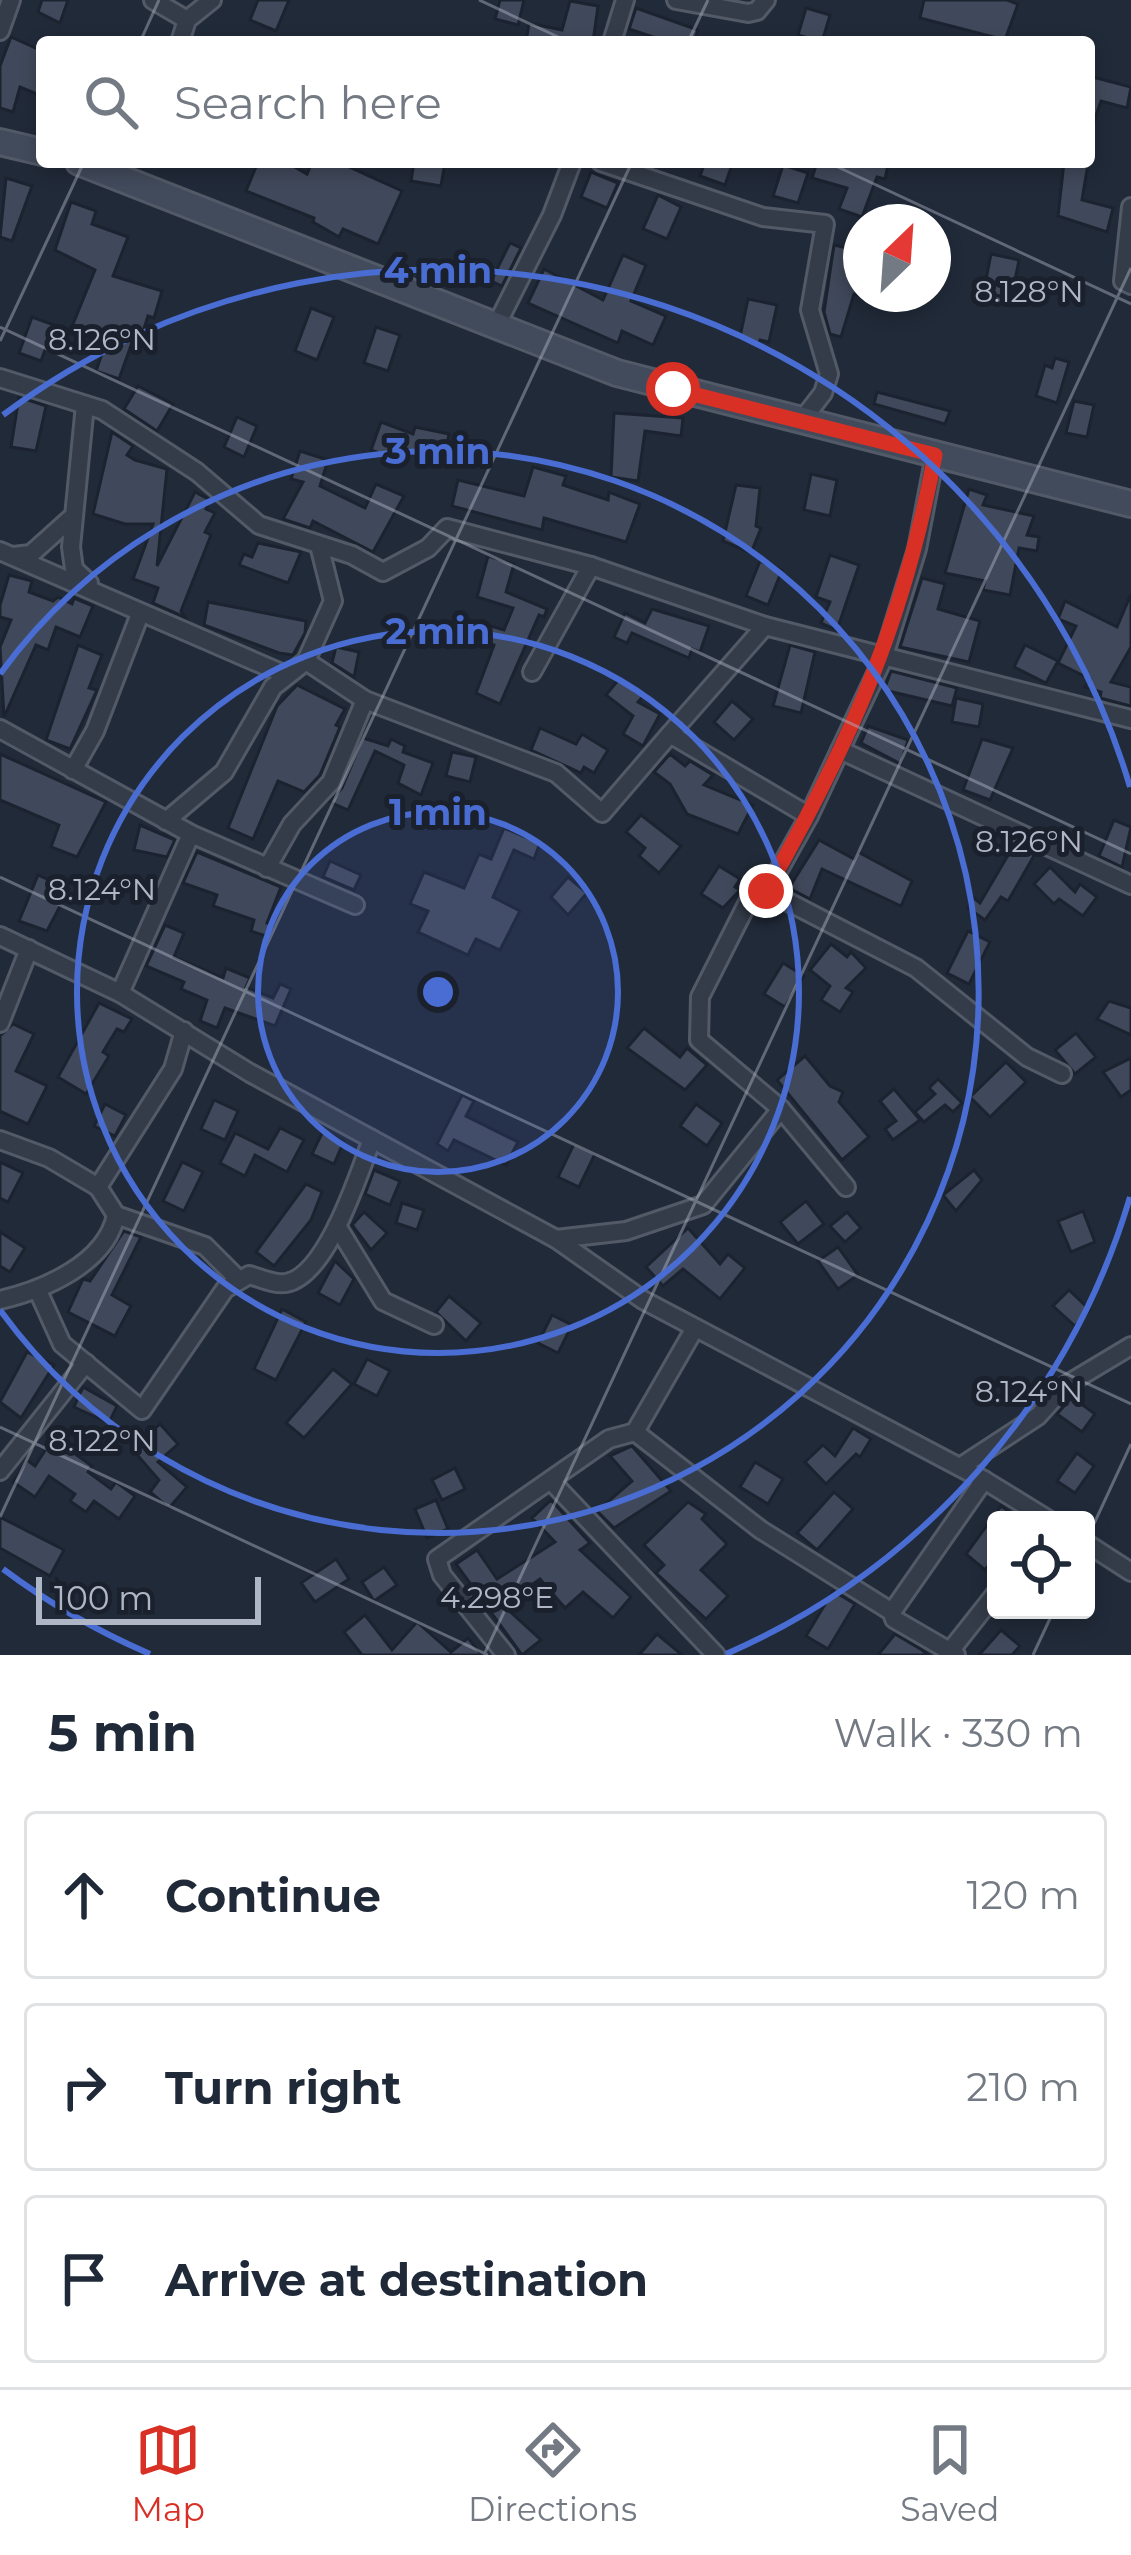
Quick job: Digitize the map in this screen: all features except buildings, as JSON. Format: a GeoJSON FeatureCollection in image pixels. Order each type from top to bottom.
{"type":"FeatureCollection","features":[{"type":"Feature","properties":{"kind":"main road"},"geometry":{"type":"LineString","coordinates":[[0,142],[36,151]]}},
{"type":"Feature","properties":{"kind":"main road"},"geometry":{"type":"LineString","coordinates":[[122,169],[495,328],[654,384],[1131,504]]}},
{"type":"Feature","properties":{"kind":"street"},"geometry":{"type":"LineString","coordinates":[[0,31],[11,0]]}},
{"type":"Feature","properties":{"kind":"street"},"geometry":{"type":"LineString","coordinates":[[153,0],[187,20]]}},
{"type":"Feature","properties":{"kind":"street"},"geometry":{"type":"LineString","coordinates":[[182,36],[187,20],[212,0]]}},
{"type":"Feature","properties":{"kind":"street"},"geometry":{"type":"LineString","coordinates":[[614,36],[625,0]]}},
{"type":"Feature","properties":{"kind":"street"},"geometry":{"type":"LineString","coordinates":[[676,0],[748,13],[757,11],[766,0]]}},
{"type":"Feature","properties":{"kind":"street"},"geometry":{"type":"LineString","coordinates":[[495,328],[552,215],[570,168]]}},
{"type":"Feature","properties":{"kind":"street"},"geometry":{"type":"LineString","coordinates":[[618,168],[746,212],[825,224],[810,310],[829,374],[823,393],[802,420]]}},
{"type":"Feature","properties":{"kind":"street"},"geometry":{"type":"LineString","coordinates":[[1131,207],[1123,281],[1131,285]]}},
{"type":"Feature","properties":{"kind":"street"},"geometry":{"type":"LineString","coordinates":[[0,378],[85,405],[149,438],[259,525],[383,572],[428,548],[446,528],[591,566],[764,626],[1131,719]]}},
{"type":"Feature","properties":{"kind":"street"},"geometry":{"type":"LineString","coordinates":[[85,405],[70,519],[74,569],[100,594]]}},
{"type":"Feature","properties":{"kind":"street"},"geometry":{"type":"LineString","coordinates":[[846,1186],[781,1109],[699,1040],[697,1016],[700,997],[747,904],[766,891],[809,816],[883,659],[917,549],[935,455]]}},
{"type":"Feature","properties":{"kind":"street"},"geometry":{"type":"LineString","coordinates":[[6,554],[31,554],[70,519]]}},
{"type":"Feature","properties":{"kind":"street"},"geometry":{"type":"LineString","coordinates":[[166,821],[224,772],[273,687],[306,661],[333,601],[319,545]]}},
{"type":"Feature","properties":{"kind":"street"},"geometry":{"type":"LineString","coordinates":[[6,554],[286,675]]}},
{"type":"Feature","properties":{"kind":"street"},"geometry":{"type":"LineString","coordinates":[[532,672],[591,566]]}},
{"type":"Feature","properties":{"kind":"street"},"geometry":{"type":"LineString","coordinates":[[73,770],[95,731],[140,614]]}},
{"type":"Feature","properties":{"kind":"street"},"geometry":{"type":"LineString","coordinates":[[306,661],[365,700],[556,773],[602,813],[764,626]]}},
{"type":"Feature","properties":{"kind":"street"},"geometry":{"type":"LineString","coordinates":[[267,868],[292,824],[331,782],[365,700]]}},
{"type":"Feature","properties":{"kind":"street"},"geometry":{"type":"LineString","coordinates":[[0,729],[191,835],[355,905]]}},
{"type":"Feature","properties":{"kind":"street"},"geometry":{"type":"LineString","coordinates":[[670,734],[809,816]]}},
{"type":"Feature","properties":{"kind":"street"},"geometry":{"type":"LineString","coordinates":[[840,751],[1131,885]]}},
{"type":"Feature","properties":{"kind":"street"},"geometry":{"type":"LineString","coordinates":[[121,993],[191,835]]}},
{"type":"Feature","properties":{"kind":"street"},"geometry":{"type":"LineString","coordinates":[[766,891],[916,968],[1027,1057],[1061,1074]]}},
{"type":"Feature","properties":{"kind":"street"},"geometry":{"type":"LineString","coordinates":[[0,936],[121,993],[556,1239],[643,1300],[985,1480],[1035,1511]]}},
{"type":"Feature","properties":{"kind":"street"},"geometry":{"type":"LineString","coordinates":[[0,1023],[29,950]]}},
{"type":"Feature","properties":{"kind":"street"},"geometry":{"type":"LineString","coordinates":[[98,1187],[172,1069],[184,1031]]}},
{"type":"Feature","properties":{"kind":"street"},"geometry":{"type":"LineString","coordinates":[[556,1239],[626,1232],[703,1205],[781,1109]]}},
{"type":"Feature","properties":{"kind":"street"},"geometry":{"type":"LineString","coordinates":[[38,1291],[62,1344],[133,1405],[148,1406],[225,1289],[249,1275],[292,1282],[306,1273],[338,1226],[372,1138]]}},
{"type":"Feature","properties":{"kind":"street"},"geometry":{"type":"LineString","coordinates":[[0,1140],[49,1158],[98,1187],[116,1216],[205,1246],[238,1279]]}},
{"type":"Feature","properties":{"kind":"street"},"geometry":{"type":"LineString","coordinates":[[0,1300],[38,1291],[96,1254],[116,1216]]}},
{"type":"Feature","properties":{"kind":"street"},"geometry":{"type":"LineString","coordinates":[[338,1226],[383,1301],[434,1324]]}},
{"type":"Feature","properties":{"kind":"street"},"geometry":{"type":"LineString","coordinates":[[506,1655],[442,1576],[437,1559],[609,1439],[635,1432],[695,1328]]}},
{"type":"Feature","properties":{"kind":"street"},"geometry":{"type":"LineString","coordinates":[[960,1467],[1038,1416],[1066,1385],[1131,1346]]}},
{"type":"Feature","properties":{"kind":"street"},"geometry":{"type":"LineString","coordinates":[[0,1471],[86,1363]]}},
{"type":"Feature","properties":{"kind":"street"},"geometry":{"type":"LineString","coordinates":[[635,1432],[761,1530],[951,1654],[987,1605]]}},
{"type":"Feature","properties":{"kind":"street"},"geometry":{"type":"LineString","coordinates":[[892,1612],[985,1480]]}},
{"type":"Feature","properties":{"kind":"street"},"geometry":{"type":"LineString","coordinates":[[552,1482],[716,1655]]}},
{"type":"Feature","properties":{"kind":"street"},"geometry":{"type":"LineString","coordinates":[[1095,1550],[1131,1572]]}},
{"type":"Feature","properties":{"kind":"route"},"geometry":{"type":"LineString","coordinates":[[673,389],[935,455],[917,549],[883,659],[809,816],[766,891]]}}]}
